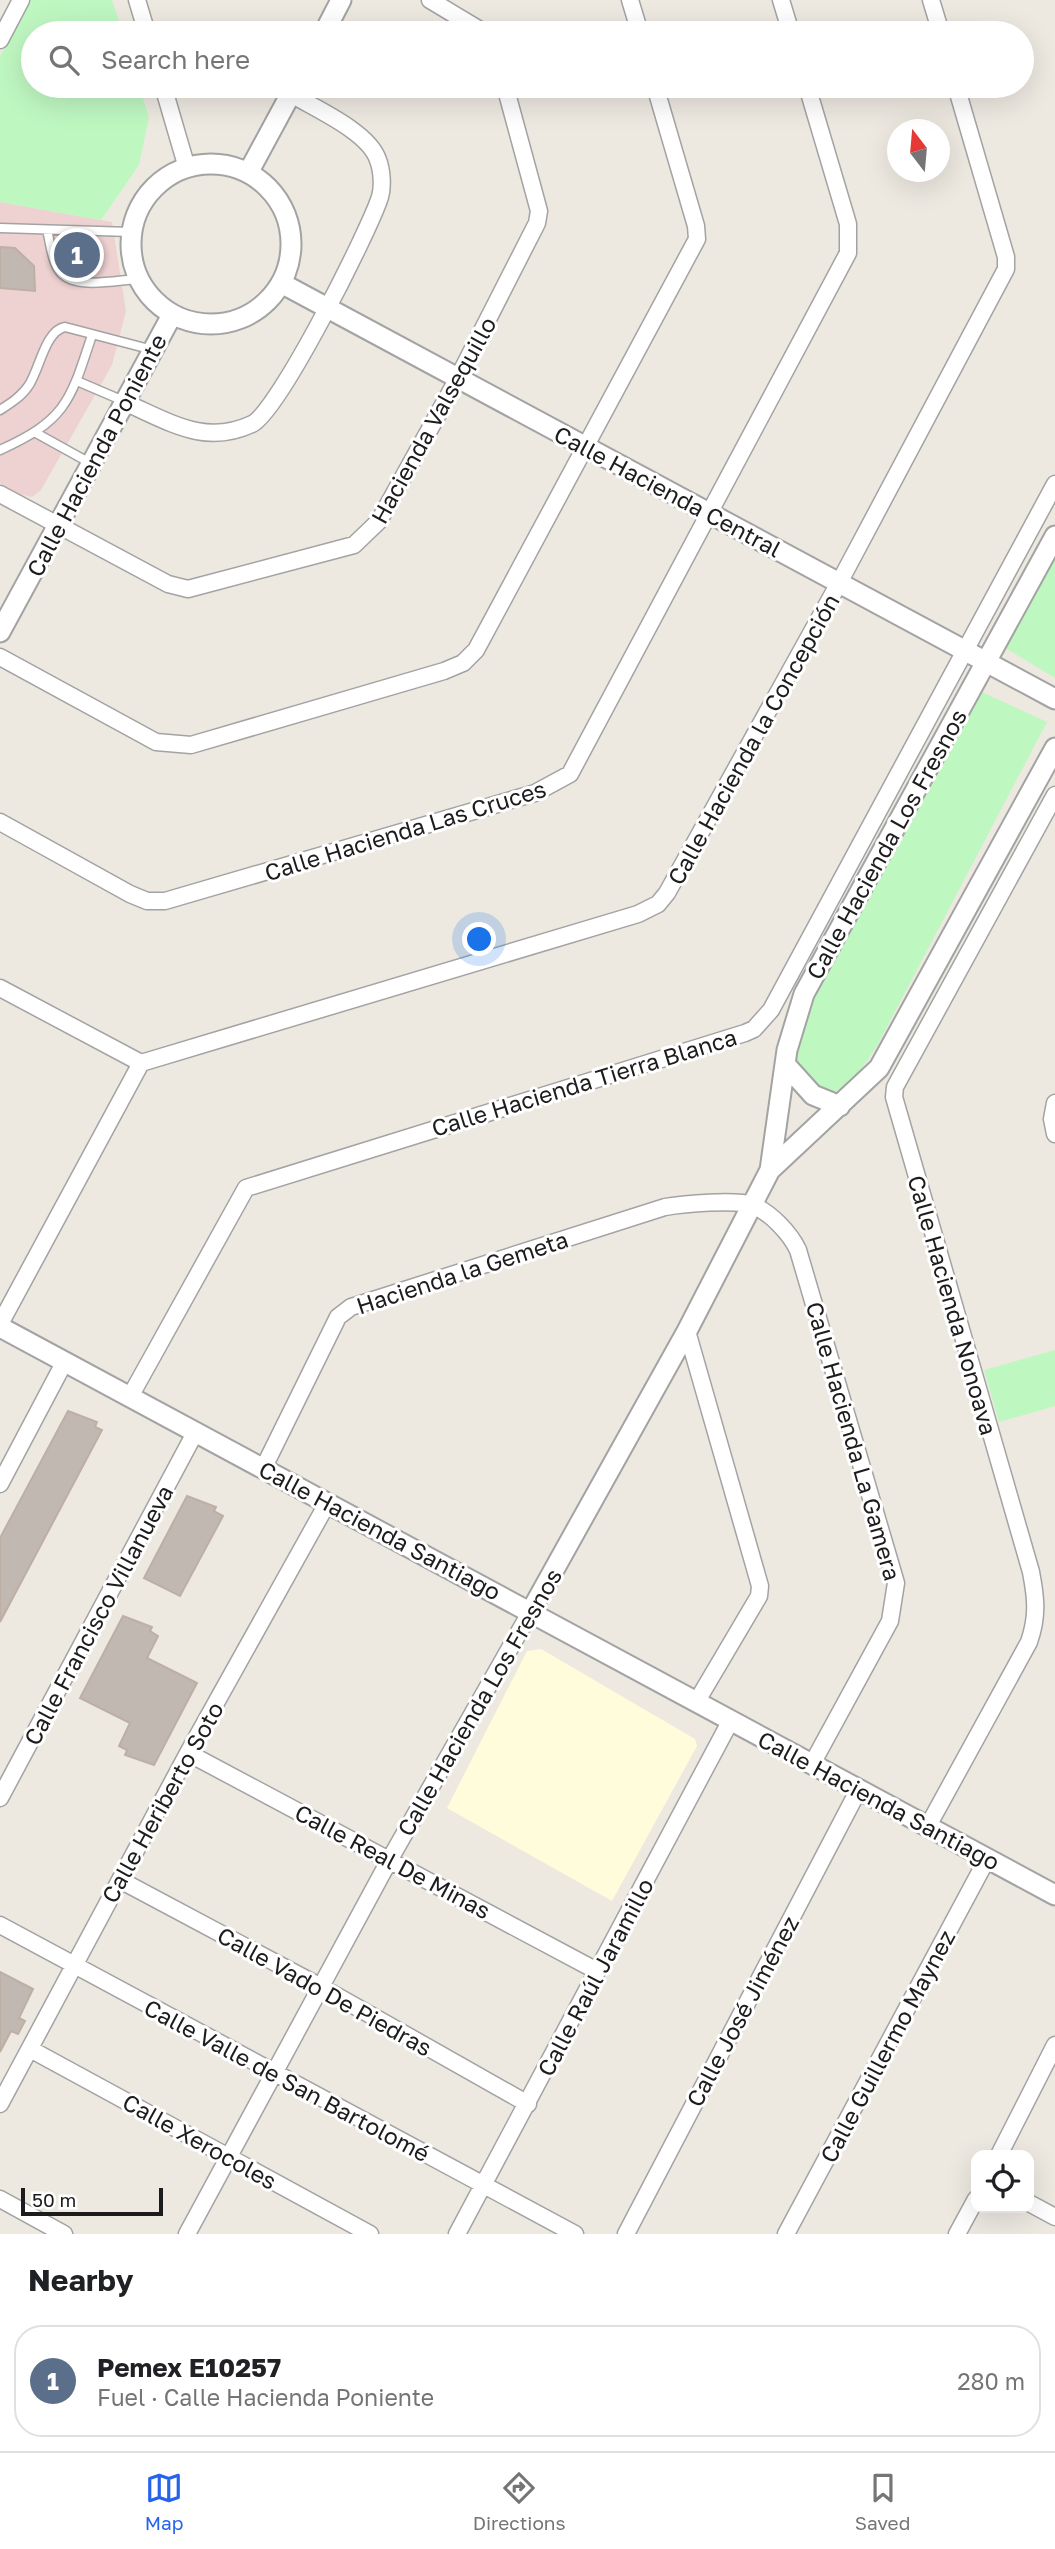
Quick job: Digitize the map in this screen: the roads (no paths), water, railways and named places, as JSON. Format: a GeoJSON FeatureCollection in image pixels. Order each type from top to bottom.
{"type":"FeatureCollection","features":[{"type":"Feature","properties":{"kind":"street"},"geometry":{"type":"LineString","coordinates":[[0,40],[21,0]]}},
{"type":"Feature","properties":{"kind":"street"},"geometry":{"type":"LineString","coordinates":[[137,0],[143,21]]}},
{"type":"Feature","properties":{"kind":"street"},"geometry":{"type":"LineString","coordinates":[[330,21],[341,0]]}},
{"type":"Feature","properties":{"kind":"street"},"geometry":{"type":"LineString","coordinates":[[430,0],[465,21]]}},
{"type":"Feature","properties":{"kind":"street"},"geometry":{"type":"LineString","coordinates":[[630,0],[636,21]]}},
{"type":"Feature","properties":{"kind":"street"},"geometry":{"type":"LineString","coordinates":[[782,0],[788,21]]}},
{"type":"Feature","properties":{"kind":"street"},"geometry":{"type":"LineString","coordinates":[[931,0],[937,21]]}},
{"type":"Feature","properties":{"kind":"street"},"geometry":{"type":"LineString","coordinates":[[167,98],[187,168]]}},
{"type":"Feature","properties":{"kind":"street"},"geometry":{"type":"LineString","coordinates":[[248,173],[289,98]]}},
{"type":"Feature","properties":{"kind":"street"},"geometry":{"type":"LineString","coordinates":[[126,403],[195,433],[221,432],[253,423],[270,406],[327,308],[381,195],[379,161],[370,142],[305,98]]}},
{"type":"Feature","properties":{"kind":"street","name":"Hacienda Valsequillo"},"geometry":{"type":"LineString","coordinates":[[0,494],[168,584],[188,589],[354,545],[379,521],[458,378],[537,223],[539,211],[508,98]]}},
{"type":"Feature","properties":{"kind":"street"},"geometry":{"type":"LineString","coordinates":[[0,657],[156,742],[172,746],[191,745],[444,671],[463,663],[476,650],[697,239],[696,226],[659,98]]}},
{"type":"Feature","properties":{"kind":"street","name":"Calle Hacienda Las Cruces"},"geometry":{"type":"LineString","coordinates":[[0,822],[130,894],[147,901],[165,901],[535,793],[570,774],[848,253],[848,224],[811,98]]}},
{"type":"Feature","properties":{"kind":"street","name":"Calle Hacienda la Concepción"},"geometry":{"type":"LineString","coordinates":[[142,1063],[638,915],[658,904],[667,893],[839,583],[1006,269],[1006,257],[960,98]]}},
{"type":"Feature","properties":{"kind":"street"},"geometry":{"type":"LineString","coordinates":[[218,165],[248,173],[269,188],[284,209],[291,234],[290,259],[281,283],[261,307],[233,322],[202,324],[172,315],[152,299],[138,279],[131,255],[131,232],[138,211],[150,192],[167,177],[187,168],[218,165]]}},
{"type":"Feature","properties":{"kind":"street","name":"Calle Hacienda Central"},"geometry":{"type":"LineString","coordinates":[[281,283],[1055,699]]}},
{"type":"Feature","properties":{"kind":"street","name":"Calle Hacienda Poniente"},"geometry":{"type":"LineString","coordinates":[[0,632],[172,315]]}},
{"type":"Feature","properties":{"kind":"street","name":"Calle Hacienda Tierra Blanca"},"geometry":{"type":"LineString","coordinates":[[131,1395],[246,1188],[754,1029],[771,1010],[1055,484]]}},
{"type":"Feature","properties":{"kind":"street","name":"Calle Hacienda Los Fresnos"},"geometry":{"type":"LineString","coordinates":[[770,1170],[792,1026],[804,994],[1055,536]]}},
{"type":"Feature","properties":{"kind":"street","name":"Calle Hacienda Los Fresnos"},"geometry":{"type":"LineString","coordinates":[[187,2234],[390,1859],[687,1331],[770,1170],[879,1068],[1055,748]]}},
{"type":"Feature","properties":{"kind":"street","name":"Calle Hacienda Nonoava"},"geometry":{"type":"LineString","coordinates":[[928,1826],[1029,1642],[1036,1622],[1037,1604],[1031,1572],[894,1097],[895,1087],[1055,795]]}},
{"type":"Feature","properties":{"kind":"street"},"geometry":{"type":"LineString","coordinates":[[0,988],[142,1063],[0,1325]]}},
{"type":"Feature","properties":{"kind":"street"},"geometry":{"type":"LineString","coordinates":[[785,1064],[813,1095],[840,1106]]}},
{"type":"Feature","properties":{"kind":"street"},"geometry":{"type":"LineString","coordinates":[[1055,1103],[1052,1119],[1055,1134]]}},
{"type":"Feature","properties":{"kind":"street","name":"Hacienda la Gemeta"},"geometry":{"type":"LineString","coordinates":[[264,1467],[338,1317],[351,1307],[664,1207],[691,1203],[751,1205]]}},
{"type":"Feature","properties":{"kind":"street","name":"Calle Hacienda La Gamera"},"geometry":{"type":"LineString","coordinates":[[751,1205],[783,1229],[798,1250],[896,1583],[890,1621],[812,1764]]}},
{"type":"Feature","properties":{"kind":"street","name":"Calle Hacienda Santiago"},"geometry":{"type":"LineString","coordinates":[[0,1325],[1055,1895]]}},
{"type":"Feature","properties":{"kind":"street"},"geometry":{"type":"LineString","coordinates":[[687,1331],[760,1586],[759,1596],[697,1701]]}},
{"type":"Feature","properties":{"kind":"street"},"geometry":{"type":"LineString","coordinates":[[0,1484],[65,1361]]}},
{"type":"Feature","properties":{"kind":"street","name":"Calle Francisco Villanueva"},"geometry":{"type":"LineString","coordinates":[[0,1798],[196,1431]]}},
{"type":"Feature","properties":{"kind":"street","name":"Calle Heriberto Soto"},"geometry":{"type":"LineString","coordinates":[[0,2104],[188,1753],[328,1502]]}},
{"type":"Feature","properties":{"kind":"street","name":"Calle Raúl Jaramillo"},"geometry":{"type":"LineString","coordinates":[[457,2234],[731,1720]]}},
{"type":"Feature","properties":{"kind":"street","name":"Calle Real De Minas"},"geometry":{"type":"LineString","coordinates":[[188,1753],[597,1971]]}},
{"type":"Feature","properties":{"kind":"street","name":"Calle José Jiménez"},"geometry":{"type":"LineString","coordinates":[[626,2234],[859,1789]]}},
{"type":"Feature","properties":{"kind":"street","name":"Calle Guillermo Maynez"},"geometry":{"type":"LineString","coordinates":[[786,2234],[987,1859]]}},
{"type":"Feature","properties":{"kind":"street","name":"Calle Vado De Piedras"},"geometry":{"type":"LineString","coordinates":[[120,1880],[321,1987],[528,2104]]}},
{"type":"Feature","properties":{"kind":"street","name":"Calle Valle de San Bartolomé"},"geometry":{"type":"LineString","coordinates":[[0,1925],[575,2234]]}},
{"type":"Feature","properties":{"kind":"street"},"geometry":{"type":"LineString","coordinates":[[1002,2150],[1055,2045]]}},
{"type":"Feature","properties":{"kind":"street","name":"Calle Xerocoles"},"geometry":{"type":"LineString","coordinates":[[30,2049],[370,2234]]}},
{"type":"Feature","properties":{"kind":"street"},"geometry":{"type":"LineString","coordinates":[[0,2199],[64,2234]]}},
{"type":"Feature","properties":{"kind":"street"},"geometry":{"type":"LineString","coordinates":[[1034,2206],[1055,2217]]}},
{"type":"Feature","properties":{"kind":"street"},"geometry":{"type":"LineString","coordinates":[[957,2234],[971,2208]]}},
{"type":"Feature","properties":{"kind":"lane"},"geometry":{"type":"LineString","coordinates":[[0,228],[131,232]]}},
{"type":"Feature","properties":{"kind":"lane"},"geometry":{"type":"LineString","coordinates":[[47,230],[56,266],[63,277],[76,282],[138,279]]}},
{"type":"Feature","properties":{"kind":"lane"},"geometry":{"type":"LineString","coordinates":[[0,410],[29,385],[46,351],[49,336],[56,329],[65,327],[153,350]]}},
{"type":"Feature","properties":{"kind":"lane"},"geometry":{"type":"LineString","coordinates":[[0,450],[36,433],[58,416],[77,381],[92,335]]}},
{"type":"Feature","properties":{"kind":"lane"},"geometry":{"type":"LineString","coordinates":[[77,381],[126,403]]}},
{"type":"Feature","properties":{"kind":"lane"},"geometry":{"type":"LineString","coordinates":[[36,433],[92,464]]}},
{"type":"Feature","properties":{"kind":"place","name":"Pemex E10257"},"geometry":{"type":"Point","coordinates":[77,255]}}]}
